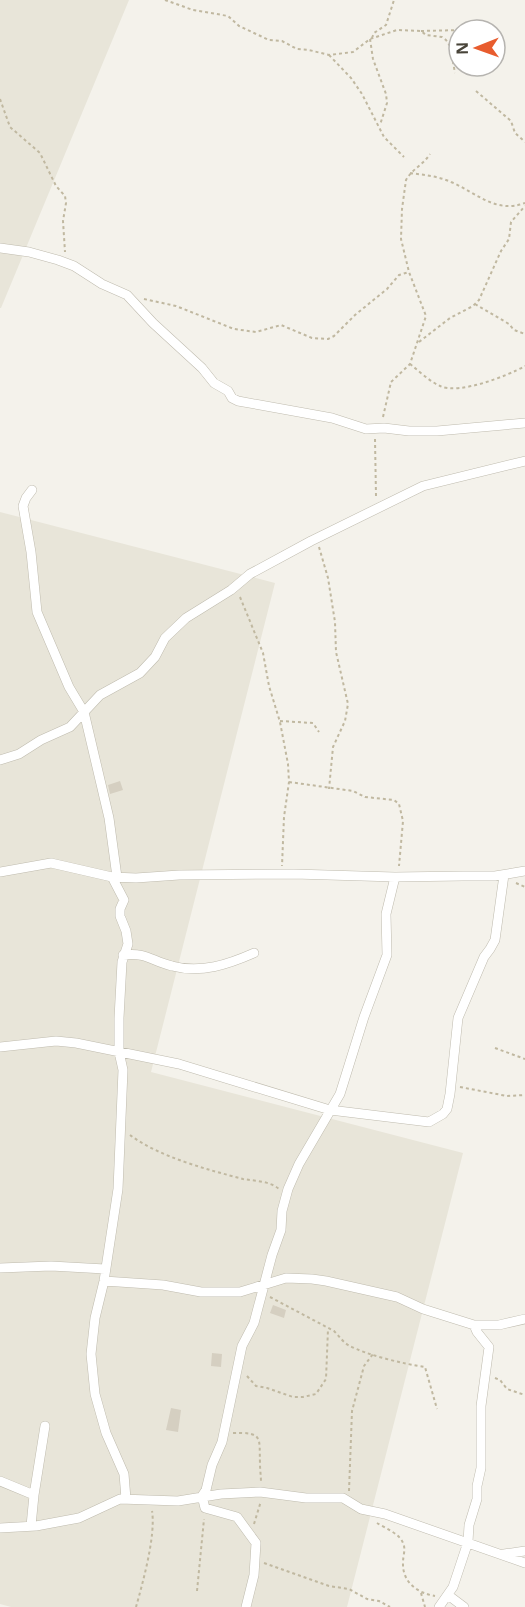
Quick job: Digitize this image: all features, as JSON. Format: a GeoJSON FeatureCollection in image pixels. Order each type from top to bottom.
{"type":"FeatureCollection","features":[{"type":"Feature","properties":{"kind":"street"},"geometry":{"type":"LineString","coordinates":[[0,248],[29,252],[75,266],[102,284],[127,295],[153,323],[202,368],[214,383],[228,391],[235,400],[332,418],[361,428],[437,431],[525,423]]}},
{"type":"Feature","properties":{"kind":"street"},"geometry":{"type":"LineString","coordinates":[[0,760],[70,727],[100,694],[140,673],[155,657],[165,638],[186,618],[250,574],[376,508],[432,483],[525,461]]}},
{"type":"Feature","properties":{"kind":"street"},"geometry":{"type":"LineString","coordinates":[[32,490],[23,506],[31,552],[37,612],[69,687],[84,712],[110,818],[115,877],[124,900],[120,915],[128,944],[123,955],[119,1052],[123,1064],[117,1197],[91,1354],[92,1377],[106,1433],[124,1474],[126,1499]]}},
{"type":"Feature","properties":{"kind":"street"},"geometry":{"type":"LineString","coordinates":[[0,872],[51,863],[115,877],[282,874],[410,877],[504,874],[525,871]]}},
{"type":"Feature","properties":{"kind":"street"},"geometry":{"type":"LineString","coordinates":[[0,1047],[57,1041],[179,1064],[330,1110],[429,1122],[447,1109],[458,1017],[484,957],[495,940],[504,874]]}},
{"type":"Feature","properties":{"kind":"street"},"geometry":{"type":"LineString","coordinates":[[246,1607],[252,1588],[256,1543],[237,1516],[204,1507],[202,1496],[206,1490],[212,1465],[219,1452],[243,1343],[255,1323],[272,1255],[281,1230],[286,1199],[299,1164],[340,1094],[364,1017],[387,955],[386,914],[395,877]]}},
{"type":"Feature","properties":{"kind":"street"},"geometry":{"type":"LineString","coordinates":[[123,955],[138,953],[173,966],[202,968],[224,965],[254,953]]}},
{"type":"Feature","properties":{"kind":"street"},"geometry":{"type":"LineString","coordinates":[[0,1268],[51,1266],[105,1269]]}},
{"type":"Feature","properties":{"kind":"street"},"geometry":{"type":"LineString","coordinates":[[104,1281],[163,1285],[201,1292],[240,1292],[263,1288],[286,1278],[326,1281],[397,1297],[423,1309],[474,1324],[506,1324],[525,1319]]}},
{"type":"Feature","properties":{"kind":"street"},"geometry":{"type":"LineString","coordinates":[[439,1607],[448,1596],[468,1542],[469,1524],[477,1499],[477,1482],[481,1468],[480,1427],[489,1345],[479,1336],[474,1324]]}},
{"type":"Feature","properties":{"kind":"street"},"geometry":{"type":"LineString","coordinates":[[31,1526],[45,1426]]}},
{"type":"Feature","properties":{"kind":"street"},"geometry":{"type":"LineString","coordinates":[[0,1481],[34,1495]]}},
{"type":"Feature","properties":{"kind":"street"},"geometry":{"type":"LineString","coordinates":[[1,1529],[79,1518],[111,1503],[126,1499],[186,1501],[202,1496],[261,1492],[306,1498],[335,1497],[348,1500],[361,1509],[385,1514],[525,1563]]}},
{"type":"Feature","properties":{"kind":"street"},"geometry":{"type":"LineString","coordinates":[[502,1554],[525,1551]]}},
{"type":"Feature","properties":{"kind":"street"},"geometry":{"type":"LineString","coordinates":[[448,1596],[464,1607]]}},
{"type":"Feature","properties":{"kind":"path"},"geometry":{"type":"LineString","coordinates":[[165,0],[193,10],[228,16],[239,26],[269,40],[282,41],[297,49],[329,55],[353,52],[371,38],[374,33],[386,25],[394,0]]}},
{"type":"Feature","properties":{"kind":"path"},"geometry":{"type":"LineString","coordinates":[[371,38],[397,30],[447,30]]}},
{"type":"Feature","properties":{"kind":"path"},"geometry":{"type":"LineString","coordinates":[[421,31],[426,35],[442,37],[447,41]]}},
{"type":"Feature","properties":{"kind":"path"},"geometry":{"type":"LineString","coordinates":[[371,38],[373,58],[387,103],[379,126]]}},
{"type":"Feature","properties":{"kind":"path"},"geometry":{"type":"LineString","coordinates":[[329,55],[351,78],[384,137],[404,157]]}},
{"type":"Feature","properties":{"kind":"path"},"geometry":{"type":"LineString","coordinates":[[476,91],[511,121],[515,133],[525,141]]}},
{"type":"Feature","properties":{"kind":"path"},"geometry":{"type":"LineString","coordinates":[[0,99],[10,127],[40,153],[56,186],[65,196],[64,252],[75,266]]}},
{"type":"Feature","properties":{"kind":"path"},"geometry":{"type":"LineString","coordinates":[[376,508],[376,428],[386,407],[391,382],[410,364],[419,342],[426,313],[409,272],[400,232],[404,186],[410,173],[424,163],[430,154]]}},
{"type":"Feature","properties":{"kind":"path"},"geometry":{"type":"LineString","coordinates":[[410,173],[449,181],[497,206],[525,205]]}},
{"type":"Feature","properties":{"kind":"path"},"geometry":{"type":"LineString","coordinates":[[419,342],[450,318],[475,304],[486,287],[501,251],[509,239],[511,222],[525,205]]}},
{"type":"Feature","properties":{"kind":"path"},"geometry":{"type":"LineString","coordinates":[[127,295],[176,306],[234,329],[255,332],[281,325],[312,338],[328,339],[387,289],[399,275],[409,272]]}},
{"type":"Feature","properties":{"kind":"path"},"geometry":{"type":"LineString","coordinates":[[475,304],[509,324],[514,330],[525,334]]}},
{"type":"Feature","properties":{"kind":"path"},"geometry":{"type":"LineString","coordinates":[[410,364],[437,384],[447,388],[462,388],[511,374],[525,366]]}},
{"type":"Feature","properties":{"kind":"path"},"geometry":{"type":"LineString","coordinates":[[316,538],[328,578],[335,622],[336,652],[348,704],[345,721],[333,747],[329,789]]}},
{"type":"Feature","properties":{"kind":"path"},"geometry":{"type":"LineString","coordinates":[[235,586],[263,653],[288,764],[289,782],[284,817],[282,874]]}},
{"type":"Feature","properties":{"kind":"path"},"geometry":{"type":"LineString","coordinates":[[280,721],[314,723],[319,732]]}},
{"type":"Feature","properties":{"kind":"path"},"geometry":{"type":"LineString","coordinates":[[289,782],[353,791],[365,797],[390,798],[399,804],[403,821],[399,865],[410,877]]}},
{"type":"Feature","properties":{"kind":"path"},"geometry":{"type":"LineString","coordinates":[[495,1048],[525,1059]]}},
{"type":"Feature","properties":{"kind":"path"},"geometry":{"type":"LineString","coordinates":[[451,1086],[507,1096],[525,1095]]}},
{"type":"Feature","properties":{"kind":"path"},"geometry":{"type":"LineString","coordinates":[[121,1128],[136,1139],[175,1158],[276,1186],[286,1199]]}},
{"type":"Feature","properties":{"kind":"path"},"geometry":{"type":"LineString","coordinates":[[263,1288],[334,1331],[342,1341],[350,1346],[425,1367],[437,1408]]}},
{"type":"Feature","properties":{"kind":"path"},"geometry":{"type":"LineString","coordinates":[[239,1364],[256,1386],[298,1398],[316,1394],[326,1379],[328,1329]]}},
{"type":"Feature","properties":{"kind":"path"},"geometry":{"type":"LineString","coordinates":[[348,1500],[352,1411],[364,1366],[374,1354]]}},
{"type":"Feature","properties":{"kind":"path"},"geometry":{"type":"LineString","coordinates":[[485,1376],[497,1378],[507,1389],[525,1395]]}},
{"type":"Feature","properties":{"kind":"path"},"geometry":{"type":"LineString","coordinates":[[224,1433],[248,1433],[254,1435],[260,1442],[261,1502],[252,1536]]}},
{"type":"Feature","properties":{"kind":"path"},"geometry":{"type":"LineString","coordinates":[[136,1607],[147,1562],[153,1523],[151,1508],[147,1500]]}},
{"type":"Feature","properties":{"kind":"path"},"geometry":{"type":"LineString","coordinates":[[197,1591],[204,1507]]}},
{"type":"Feature","properties":{"kind":"path"},"geometry":{"type":"LineString","coordinates":[[374,1522],[403,1541],[404,1573],[410,1584],[421,1593],[448,1596]]}},
{"type":"Feature","properties":{"kind":"path"},"geometry":{"type":"LineString","coordinates":[[256,1559],[328,1586],[349,1589],[390,1607]]}},
{"type":"Feature","properties":{"kind":"path"},"geometry":{"type":"LineString","coordinates":[[421,1593],[425,1607]]}},
{"type":"Feature","properties":{"kind":"shaded area"},"geometry":{"type":"Polygon","coordinates":[[[0,0],[129,0],[1,308],[0,308],[0,0]]]}},
{"type":"Feature","properties":{"kind":"shaded area"},"geometry":{"type":"Polygon","coordinates":[[[0,512],[275,583],[151,1072],[463,1153],[347,1607],[11,1607],[0,1604],[0,512]]]}},
{"type":"Feature","properties":{"kind":"building"},"geometry":{"type":"Polygon","coordinates":[[[120,781],[123,790],[110,794],[108,785],[120,781]]]}},
{"type":"Feature","properties":{"kind":"building"},"geometry":{"type":"Polygon","coordinates":[[[273,1305],[286,1310],[284,1318],[270,1313],[273,1305]]]}},
{"type":"Feature","properties":{"kind":"building"},"geometry":{"type":"Polygon","coordinates":[[[212,1353],[222,1354],[221,1367],[211,1366],[212,1353]]]}},
{"type":"Feature","properties":{"kind":"building"},"geometry":{"type":"Polygon","coordinates":[[[171,1408],[181,1410],[178,1432],[166,1430],[171,1408]]]}}]}
